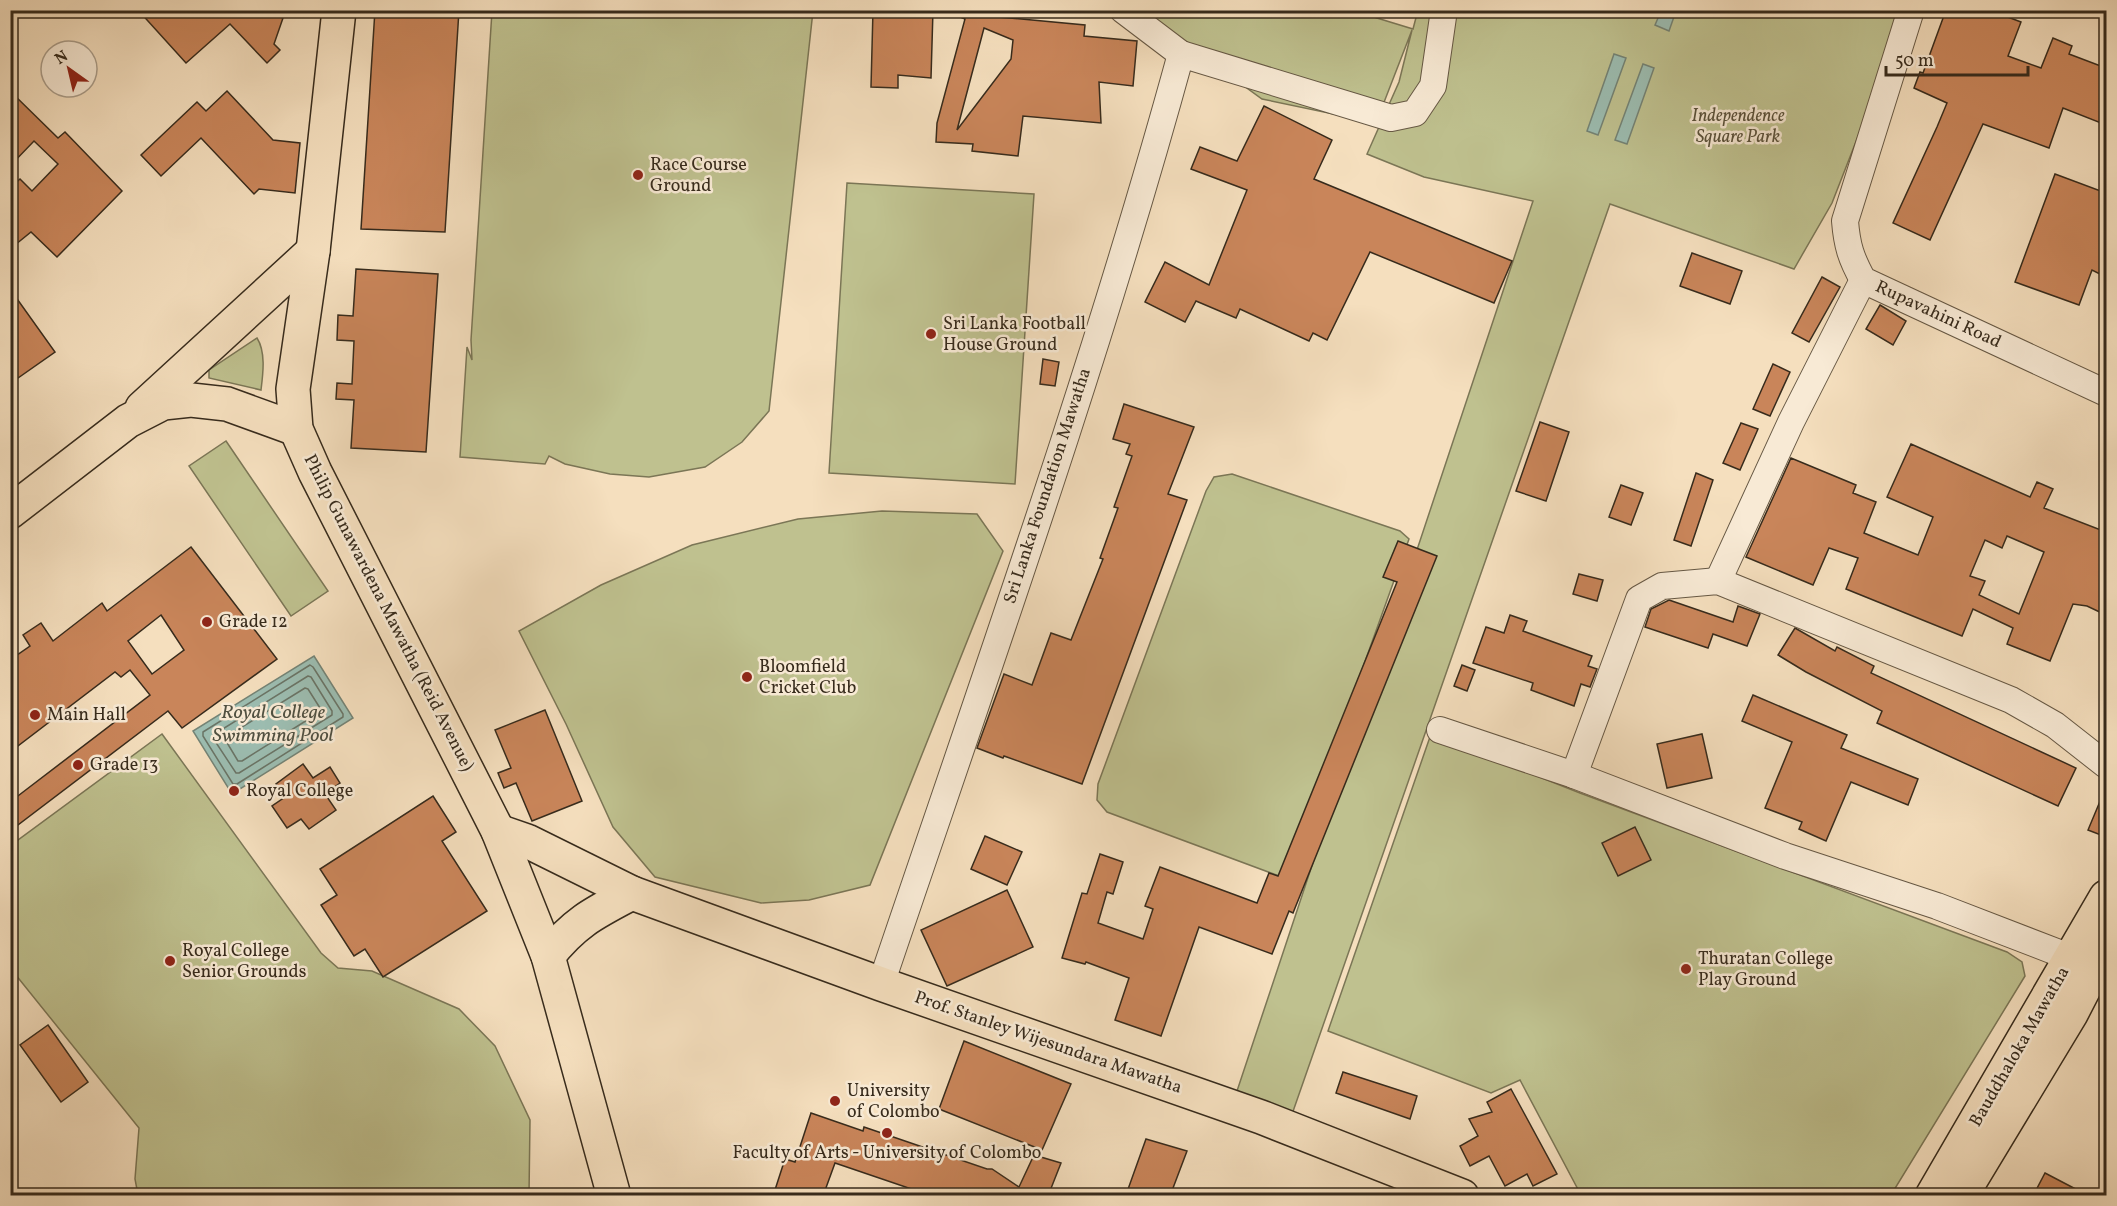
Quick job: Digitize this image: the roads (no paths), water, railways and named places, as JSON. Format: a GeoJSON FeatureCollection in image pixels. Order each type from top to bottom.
{"type":"FeatureCollection","features":[{"type":"Feature","properties":{"kind":"main road","name":"Philip Gunawardena Mawatha (Reid Avenue)"},"geometry":{"type":"LineString","coordinates":[[339,10],[313,251],[293,389],[296,429],[315,472],[498,831],[548,956],[614,1196]]}},
{"type":"Feature","properties":{"kind":"main road"},"geometry":{"type":"LineString","coordinates":[[10,512],[128,421],[313,251]]}},
{"type":"Feature","properties":{"kind":"main road"},"geometry":{"type":"LineString","coordinates":[[128,421],[164,403],[191,400],[227,404],[296,429]]}},
{"type":"Feature","properties":{"kind":"main road","name":"Prof. Stanley Wijesundara Mawatha"},"geometry":{"type":"LineString","coordinates":[[498,831],[527,841],[632,893],[880,984],[1262,1117],[1462,1196]]}},
{"type":"Feature","properties":{"kind":"main road"},"geometry":{"type":"LineString","coordinates":[[548,956],[565,934],[591,914],[632,893]]}},
{"type":"Feature","properties":{"kind":"main road","name":"Bauddhaloka Mawatha"},"geometry":{"type":"LineString","coordinates":[[1961,1196],[2065,1024],[2094,967],[2106,897]]}},
{"type":"Feature","properties":{"kind":"main road","name":"Bauddhaloka Mawatha"},"geometry":{"type":"LineString","coordinates":[[1932,1196],[2094,967]]}},
{"type":"Feature","properties":{"kind":"street"},"geometry":{"type":"LineString","coordinates":[[1123,10],[1181,54],[1391,118],[1415,113],[1433,86],[1444,10]]}},
{"type":"Feature","properties":{"kind":"street","name":"Rupavahini Road"},"geometry":{"type":"LineString","coordinates":[[1911,10],[1845,221],[1846,243],[1852,260],[1863,280],[2106,393]]}},
{"type":"Feature","properties":{"kind":"street","name":"Sri Lanka Foundation Mawatha"},"geometry":{"type":"LineString","coordinates":[[880,984],[1058,459],[1155,147],[1181,54]]}},
{"type":"Feature","properties":{"kind":"street"},"geometry":{"type":"LineString","coordinates":[[1718,581],[1791,422],[1863,280]]}},
{"type":"Feature","properties":{"kind":"street"},"geometry":{"type":"LineString","coordinates":[[1574,775],[1639,599],[1662,586],[1718,581],[2011,700],[2055,725],[2106,765]]}},
{"type":"Feature","properties":{"kind":"street"},"geometry":{"type":"LineString","coordinates":[[1440,730],[1574,775],[1785,856],[1937,906],[2094,967]]}},
{"type":"Feature","properties":{"kind":"water"},"geometry":{"type":"Polygon","coordinates":[[[1661,11],[1676,11],[1669,31],[1655,25],[1661,11]]]}},
{"type":"Feature","properties":{"kind":"water"},"geometry":{"type":"Polygon","coordinates":[[[1614,54],[1626,58],[1598,135],[1587,131],[1614,54]]]}},
{"type":"Feature","properties":{"kind":"water"},"geometry":{"type":"Polygon","coordinates":[[[1643,64],[1654,68],[1627,144],[1615,140],[1643,64]]]}},
{"type":"Feature","properties":{"kind":"water","name":"Royal College Swimming Pool"},"geometry":{"type":"Polygon","coordinates":[[[314,656],[353,718],[232,794],[193,731],[314,656]]]}},
{"type":"Feature","properties":{"kind":"place","name":"Race Course Ground"},"geometry":{"type":"Point","coordinates":[638,175]}},
{"type":"Feature","properties":{"kind":"place","name":"Sri Lanka Football House Ground"},"geometry":{"type":"Point","coordinates":[931,334]}},
{"type":"Feature","properties":{"kind":"place","name":"Grade 12"},"geometry":{"type":"Point","coordinates":[207,622]}},
{"type":"Feature","properties":{"kind":"place","name":"Bloomfield Cricket Club"},"geometry":{"type":"Point","coordinates":[747,677]}},
{"type":"Feature","properties":{"kind":"place","name":"Main Hall"},"geometry":{"type":"Point","coordinates":[35,715]}},
{"type":"Feature","properties":{"kind":"place","name":"Grade 13"},"geometry":{"type":"Point","coordinates":[78,765]}},
{"type":"Feature","properties":{"kind":"place","name":"Royal College"},"geometry":{"type":"Point","coordinates":[234,791]}},
{"type":"Feature","properties":{"kind":"place","name":"Royal College Senior Grounds"},"geometry":{"type":"Point","coordinates":[170,961]}},
{"type":"Feature","properties":{"kind":"place","name":"Thuratan College Play Ground"},"geometry":{"type":"Point","coordinates":[1686,969]}},
{"type":"Feature","properties":{"kind":"place","name":"University of Colombo"},"geometry":{"type":"Point","coordinates":[835,1101]}},
{"type":"Feature","properties":{"kind":"place","name":"Faculty of Arts - University of Colombo"},"geometry":{"type":"Point","coordinates":[887,1133]}},
{"type":"Feature","properties":{"kind":"park label","name":"Independence Square Park"},"geometry":{"type":"Point","coordinates":[1738,126]}}]}
